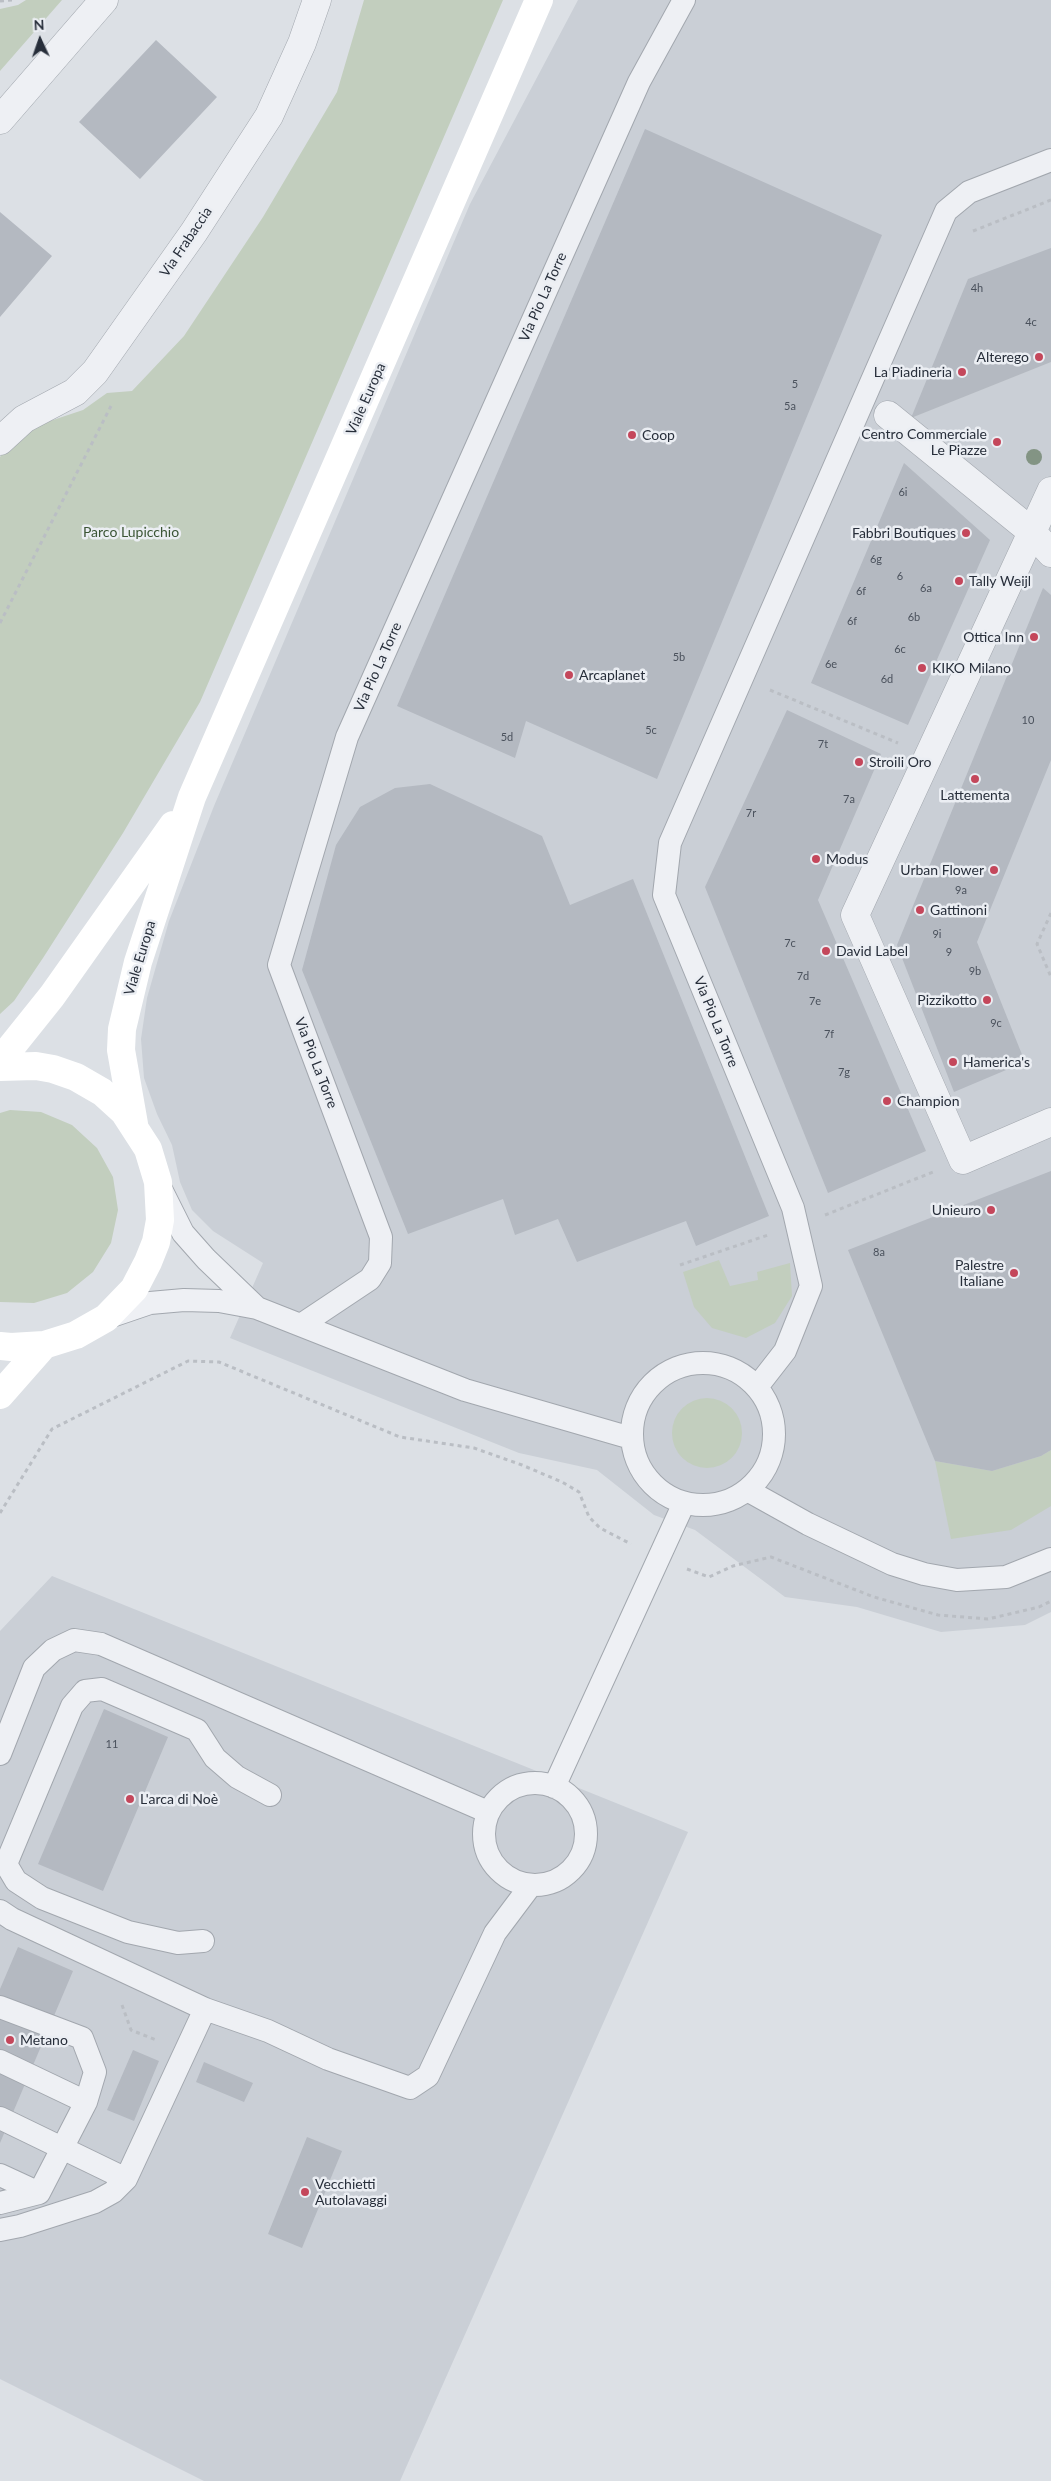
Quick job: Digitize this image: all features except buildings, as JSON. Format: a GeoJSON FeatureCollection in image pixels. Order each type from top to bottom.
{"type":"FeatureCollection","features":[{"type":"Feature","properties":{"kind":"street"},"geometry":{"type":"LineString","coordinates":[[0,120],[104,0]]}},
{"type":"Feature","properties":{"kind":"street","name":"Via Frabaccia"},"geometry":{"type":"LineString","coordinates":[[0,441],[24,419],[75,392],[95,372],[194,232],[269,116],[302,43],[317,0]]}},
{"type":"Feature","properties":{"kind":"street","name":"Viale Europa"},"geometry":{"type":"LineString","coordinates":[[134,1124],[121,1050],[122,1029],[138,962],[192,797],[540,0]]}},
{"type":"Feature","properties":{"kind":"street"},"geometry":{"type":"LineString","coordinates":[[888,415],[1032,532],[1051,553]]}},
{"type":"Feature","properties":{"kind":"street"},"geometry":{"type":"LineString","coordinates":[[1051,491],[855,915],[963,1160],[1051,1122]]}},
{"type":"Feature","properties":{"kind":"street","name":"Viale Europa"},"geometry":{"type":"LineString","coordinates":[[0,1061],[52,996],[150,860],[192,797]]}},
{"type":"Feature","properties":{"kind":"street"},"geometry":{"type":"LineString","coordinates":[[0,1067],[36,1066],[53,1069],[76,1077],[102,1092],[134,1124],[148,1148],[158,1182],[160,1220],[156,1242],[134,1289],[106,1318],[76,1336],[44,1345],[0,1346]]}},
{"type":"Feature","properties":{"kind":"street"},"geometry":{"type":"LineString","coordinates":[[0,1395],[44,1345]]}},
{"type":"Feature","properties":{"kind":"lane","name":"Via Pio La Torre"},"geometry":{"type":"LineString","coordinates":[[301,1326],[370,1279],[380,1262],[381,1237],[279,965],[347,737],[639,82],[684,0]]}},
{"type":"Feature","properties":{"kind":"lane","name":"Via Pio La Torre"},"geometry":{"type":"LineString","coordinates":[[757,1387],[785,1351],[811,1286],[793,1208],[664,895],[670,843],[946,211],[969,192],[1051,160]]}},
{"type":"Feature","properties":{"kind":"lane"},"geometry":{"type":"LineString","coordinates":[[158,1182],[183,1233],[206,1259],[257,1308]]}},
{"type":"Feature","properties":{"kind":"lane"},"geometry":{"type":"LineString","coordinates":[[106,1318],[150,1303],[184,1300],[219,1301],[257,1308],[465,1390],[631,1438]]}},
{"type":"Feature","properties":{"kind":"lane"},"geometry":{"type":"LineString","coordinates":[[691,1363],[715,1364],[738,1372],[757,1387],[769,1406],[774,1429],[772,1452],[763,1473],[747,1490],[721,1502],[706,1505],[684,1503],[664,1494],[647,1479],[636,1460],[631,1438],[633,1417],[641,1398],[654,1382],[671,1370],[691,1363]]}},
{"type":"Feature","properties":{"kind":"lane"},"geometry":{"type":"LineString","coordinates":[[747,1490],[808,1524],[892,1564],[924,1574],[957,1580],[1006,1577],[1051,1559]]}},
{"type":"Feature","properties":{"kind":"lane"},"geometry":{"type":"LineString","coordinates":[[554,1787],[684,1503]]}},
{"type":"Feature","properties":{"kind":"lane"},"geometry":{"type":"LineString","coordinates":[[0,1754],[34,1668],[54,1650],[74,1640],[101,1644],[488,1812]]}},
{"type":"Feature","properties":{"kind":"lane"},"geometry":{"type":"LineString","coordinates":[[203,1941],[178,1942],[128,1932],[42,1898],[16,1881],[6,1864],[72,1706],[86,1691],[102,1689],[197,1730],[215,1758],[237,1777],[270,1795]]}},
{"type":"Feature","properties":{"kind":"lane"},"geometry":{"type":"LineString","coordinates":[[539,1783],[554,1787],[566,1794],[576,1804],[583,1817],[586,1831],[585,1846],[579,1859],[571,1870],[559,1880],[531,1886],[504,1876],[494,1866],[487,1854],[483,1840],[488,1812],[497,1799],[509,1790],[523,1784],[539,1783]]}},
{"type":"Feature","properties":{"kind":"lane"},"geometry":{"type":"LineString","coordinates":[[4,1917],[204,2009],[268,2031],[328,2059],[410,2088],[428,2076],[495,1933],[531,1886]]}},
{"type":"Feature","properties":{"kind":"lane"},"geometry":{"type":"LineString","coordinates":[[0,2006],[82,2038],[95,2072],[86,2102],[64,2148],[39,2193],[0,2203]]}},
{"type":"Feature","properties":{"kind":"lane"},"geometry":{"type":"LineString","coordinates":[[0,2230],[20,2226],[95,2202],[113,2192],[126,2179],[204,2009]]}},
{"type":"Feature","properties":{"kind":"lane"},"geometry":{"type":"LineString","coordinates":[[0,2061],[86,2102]]}},
{"type":"Feature","properties":{"kind":"lane"},"geometry":{"type":"LineString","coordinates":[[0,2118],[126,2179]]}},
{"type":"Feature","properties":{"kind":"lane"},"geometry":{"type":"LineString","coordinates":[[0,2175],[39,2193]]}},
{"type":"Feature","properties":{"kind":"path"},"geometry":{"type":"LineString","coordinates":[[0,1],[12,0]]}},
{"type":"Feature","properties":{"kind":"path"},"geometry":{"type":"LineString","coordinates":[[972,231],[1051,200]]}},
{"type":"Feature","properties":{"kind":"path"},"geometry":{"type":"LineString","coordinates":[[0,623],[107,411]]}},
{"type":"Feature","properties":{"kind":"path"},"geometry":{"type":"LineString","coordinates":[[764,688],[929,756]]}},
{"type":"Feature","properties":{"kind":"path"},"geometry":{"type":"LineString","coordinates":[[1051,913],[1037,944],[1051,977]]}},
{"type":"Feature","properties":{"kind":"path"},"geometry":{"type":"LineString","coordinates":[[680,1265],[796,1224],[963,1160]]}},
{"type":"Feature","properties":{"kind":"path"},"geometry":{"type":"LineString","coordinates":[[0,1513],[52,1429],[188,1361],[219,1362],[400,1437],[474,1448],[562,1482],[579,1492],[589,1517],[600,1528],[659,1558],[709,1577],[733,1566],[771,1558],[874,1597],[938,1616],[988,1619],[1039,1607],[1051,1601]]}},
{"type":"Feature","properties":{"kind":"shaded area","name":"Centro Commerciale Le Piazze"},"geometry":{"type":"Polygon","coordinates":[[[578,0],[1051,0],[1051,1612],[1025,1625],[941,1632],[857,1607],[785,1597],[695,1530],[654,1515],[597,1470],[519,1453],[230,1338],[263,1263],[213,1231],[192,1210],[180,1182],[172,1145],[157,1114],[144,1078],[141,1039],[147,998],[169,921],[214,806],[470,204],[578,0]]]}},
{"type":"Feature","properties":{"kind":"shaded area"},"geometry":{"type":"Polygon","coordinates":[[[52,1576],[688,1832],[400,2481],[204,2481],[0,2379],[0,1631],[52,1576]]]}},
{"type":"Feature","properties":{"kind":"green space"},"geometry":{"type":"Polygon","coordinates":[[[26,0],[62,0],[0,71],[0,9],[18,5],[26,0]]]}},
{"type":"Feature","properties":{"kind":"green space","name":"Parco Lupicchio"},"geometry":{"type":"Polygon","coordinates":[[[364,0],[503,0],[200,702],[123,833],[43,958],[14,1001],[0,1014],[0,457],[14,438],[44,423],[83,410],[107,393],[132,391],[184,336],[263,217],[337,92],[364,0]]]}},
{"type":"Feature","properties":{"kind":"green space"},"geometry":{"type":"Polygon","coordinates":[[[10,1110],[41,1112],[72,1125],[97,1148],[113,1177],[118,1210],[111,1243],[93,1272],[67,1293],[34,1303],[0,1302],[0,1113],[10,1110]]]}},
{"type":"Feature","properties":{"kind":"green space"},"geometry":{"type":"Polygon","coordinates":[[[719,1260],[730,1286],[758,1280],[757,1272],[790,1263],[792,1296],[775,1323],[746,1338],[712,1328],[694,1307],[683,1272],[719,1260]]]}},
{"type":"Feature","properties":{"kind":"green space"},"geometry":{"type":"Polygon","coordinates":[[[700,1398],[714,1398],[727,1404],[736,1413],[742,1426],[740,1446],[732,1458],[714,1468],[700,1468],[687,1462],[678,1453],[672,1440],[672,1426],[678,1413],[687,1404],[700,1398]]]}},
{"type":"Feature","properties":{"kind":"green space"},"geometry":{"type":"Polygon","coordinates":[[[1051,1450],[1051,1506],[1011,1530],[951,1539],[935,1461],[992,1471],[1041,1456],[1051,1450]]]}},
{"type":"Feature","properties":{"kind":"place","name":"Alterego"},"geometry":{"type":"Point","coordinates":[1039,357]}},
{"type":"Feature","properties":{"kind":"place","name":"La Piadineria"},"geometry":{"type":"Point","coordinates":[962,372]}},
{"type":"Feature","properties":{"kind":"place","name":"Coop"},"geometry":{"type":"Point","coordinates":[632,435]}},
{"type":"Feature","properties":{"kind":"place","name":"Centro Commerciale Le Piazze"},"geometry":{"type":"Point","coordinates":[997,442]}},
{"type":"Feature","properties":{"kind":"place","name":"Fabbri Boutiques"},"geometry":{"type":"Point","coordinates":[966,533]}},
{"type":"Feature","properties":{"kind":"place","name":"Tally Weijl"},"geometry":{"type":"Point","coordinates":[959,581]}},
{"type":"Feature","properties":{"kind":"place","name":"Ottica Inn"},"geometry":{"type":"Point","coordinates":[1034,637]}},
{"type":"Feature","properties":{"kind":"place","name":"KIKO Milano"},"geometry":{"type":"Point","coordinates":[922,668]}},
{"type":"Feature","properties":{"kind":"place","name":"Arcaplanet"},"geometry":{"type":"Point","coordinates":[569,675]}},
{"type":"Feature","properties":{"kind":"place","name":"Stroili Oro"},"geometry":{"type":"Point","coordinates":[859,762]}},
{"type":"Feature","properties":{"kind":"place","name":"Lattementa"},"geometry":{"type":"Point","coordinates":[975,779]}},
{"type":"Feature","properties":{"kind":"place","name":"Modus"},"geometry":{"type":"Point","coordinates":[816,859]}},
{"type":"Feature","properties":{"kind":"place","name":"Urban Flower"},"geometry":{"type":"Point","coordinates":[994,870]}},
{"type":"Feature","properties":{"kind":"place","name":"Gattinoni"},"geometry":{"type":"Point","coordinates":[920,910]}},
{"type":"Feature","properties":{"kind":"place","name":"David Label"},"geometry":{"type":"Point","coordinates":[826,951]}},
{"type":"Feature","properties":{"kind":"place","name":"Pizzikotto"},"geometry":{"type":"Point","coordinates":[987,1000]}},
{"type":"Feature","properties":{"kind":"place","name":"Hamerica's"},"geometry":{"type":"Point","coordinates":[953,1062]}},
{"type":"Feature","properties":{"kind":"place","name":"Champion"},"geometry":{"type":"Point","coordinates":[887,1101]}},
{"type":"Feature","properties":{"kind":"place","name":"Unieuro"},"geometry":{"type":"Point","coordinates":[991,1210]}},
{"type":"Feature","properties":{"kind":"place","name":"Palestre Italiane"},"geometry":{"type":"Point","coordinates":[1014,1273]}},
{"type":"Feature","properties":{"kind":"place","name":"L'arca di Noè"},"geometry":{"type":"Point","coordinates":[130,1799]}},
{"type":"Feature","properties":{"kind":"place","name":"Metano"},"geometry":{"type":"Point","coordinates":[10,2040]}},
{"type":"Feature","properties":{"kind":"place","name":"Vecchietti Autolavaggi"},"geometry":{"type":"Point","coordinates":[305,2192]}}]}
